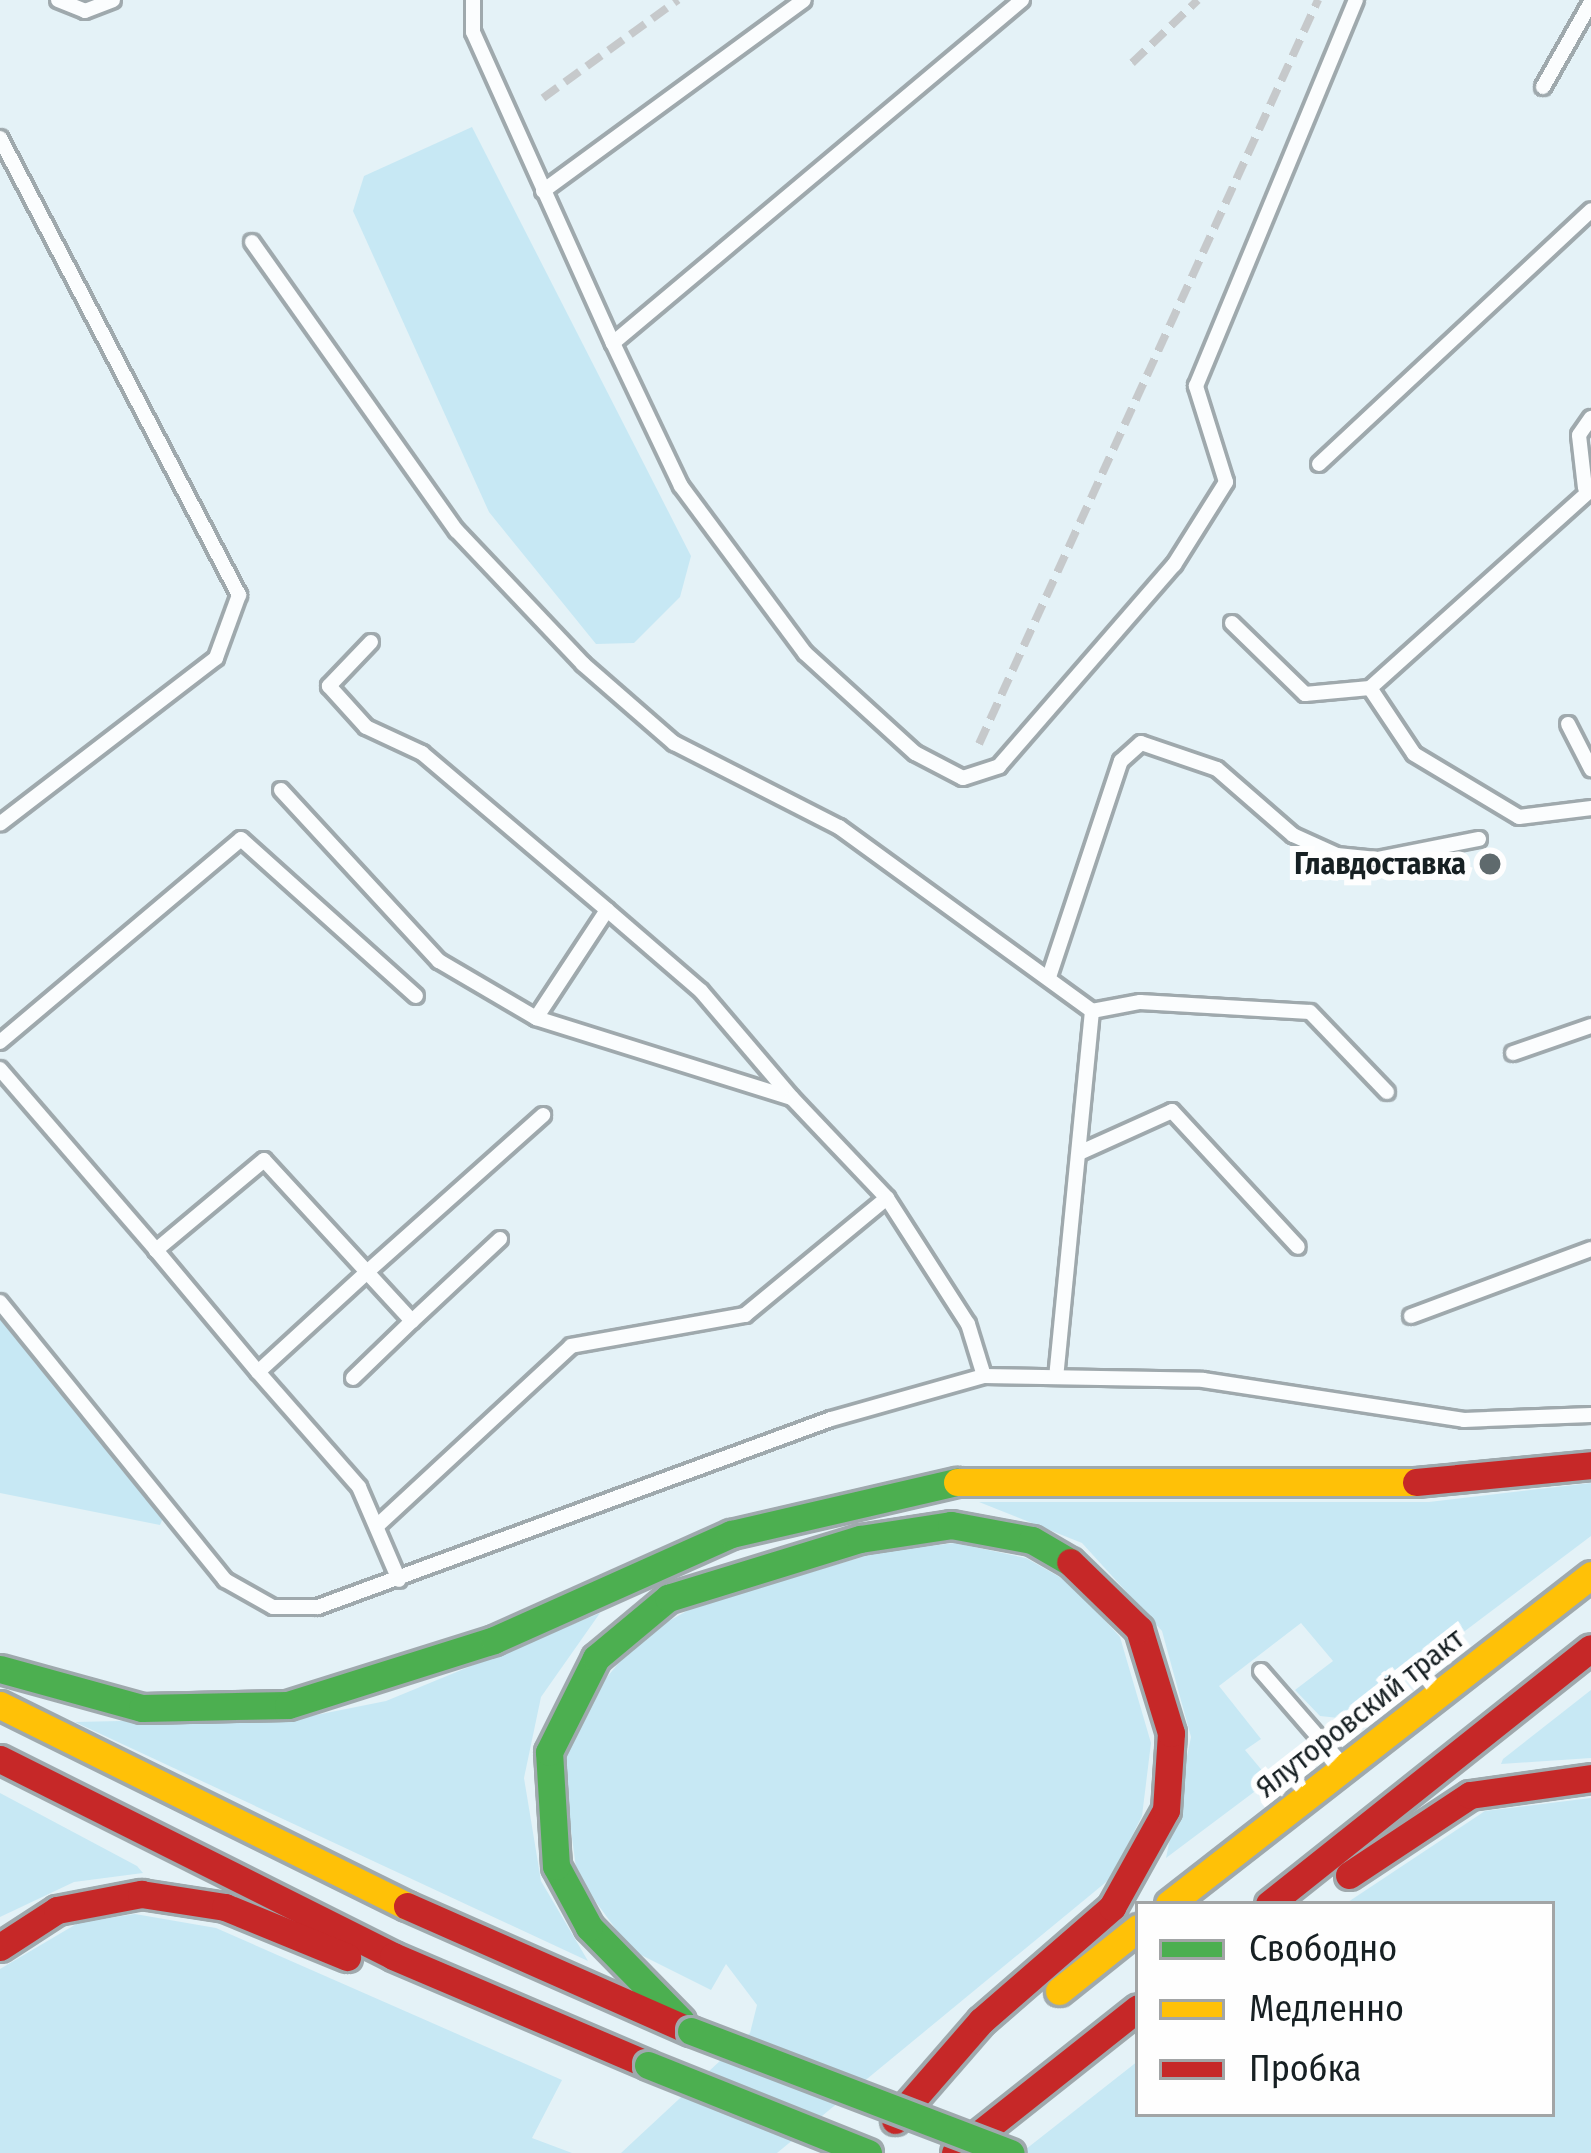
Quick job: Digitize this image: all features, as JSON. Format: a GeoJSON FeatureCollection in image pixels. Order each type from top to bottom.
{"type":"FeatureCollection","features":[{"type":"Feature","properties":{"kind":"main road"},"geometry":{"type":"LineString","coordinates":[[0,1670],[142,1708],[288,1705],[494,1640],[731,1534],[882,1492],[999,1477],[1424,1482],[1591,1465]]}},
{"type":"Feature","properties":{"kind":"main road"},"geometry":{"type":"LineString","coordinates":[[691,2031],[590,1927],[556,1865],[547,1772],[572,1691],[619,1633],[703,1584],[908,1528],[1033,1540],[1093,1576],[1139,1629],[1171,1733],[1166,1810],[1112,1907],[981,2021],[895,2120]]}},
{"type":"Feature","properties":{"kind":"main road","name":"Ялуторовский тракт"},"geometry":{"type":"LineString","coordinates":[[1173,1901],[1591,1575]]}},
{"type":"Feature","properties":{"kind":"main road"},"geometry":{"type":"LineString","coordinates":[[1273,1901],[1591,1648]]}},
{"type":"Feature","properties":{"kind":"main road"},"geometry":{"type":"LineString","coordinates":[[0,1705],[279,1850],[691,2031],[1010,2153]]}},
{"type":"Feature","properties":{"kind":"main road"},"geometry":{"type":"LineString","coordinates":[[0,1760],[307,1915],[640,2062]]}},
{"type":"Feature","properties":{"kind":"main road"},"geometry":{"type":"LineString","coordinates":[[1314,1901],[1470,1795],[1591,1778]]}},
{"type":"Feature","properties":{"kind":"main road"},"geometry":{"type":"LineString","coordinates":[[0,1947],[83,1902],[194,1899],[640,2062],[868,2153]]}},
{"type":"Feature","properties":{"kind":"main road"},"geometry":{"type":"LineString","coordinates":[[852,2153],[1135,1930]]}},
{"type":"Feature","properties":{"kind":"main road"},"geometry":{"type":"LineString","coordinates":[[955,2153],[1135,2010]]}},
{"type":"Feature","properties":{"kind":"main road"},"geometry":{"type":"LineString","coordinates":[[1074,2058],[1135,2021]]}},
{"type":"Feature","properties":{"kind":"lane"},"geometry":{"type":"LineString","coordinates":[[58,0],[85,11],[113,0]]}},
{"type":"Feature","properties":{"kind":"lane"},"geometry":{"type":"LineString","coordinates":[[473,0],[473,32],[681,486],[822,674],[939,768],[988,773],[1174,565],[1226,482],[1196,386],[1356,0]]}},
{"type":"Feature","properties":{"kind":"lane"},"geometry":{"type":"LineString","coordinates":[[543,191],[805,0]]}},
{"type":"Feature","properties":{"kind":"lane"},"geometry":{"type":"LineString","coordinates":[[613,343],[1022,0]]}},
{"type":"Feature","properties":{"kind":"lane"},"geometry":{"type":"LineString","coordinates":[[1543,87],[1591,2]]}},
{"type":"Feature","properties":{"kind":"lane"},"geometry":{"type":"LineString","coordinates":[[0,138],[238,596],[216,658],[0,824]]}},
{"type":"Feature","properties":{"kind":"lane"},"geometry":{"type":"LineString","coordinates":[[1318,464],[1591,210]]}},
{"type":"Feature","properties":{"kind":"lane"},"geometry":{"type":"LineString","coordinates":[[253,242],[457,531],[583,664],[690,754],[839,826],[1092,1011],[1140,1003],[1310,1012],[1387,1092]]}},
{"type":"Feature","properties":{"kind":"lane"},"geometry":{"type":"LineString","coordinates":[[1232,623],[1305,694],[1370,688],[1588,489],[1579,435],[1591,418]]}},
{"type":"Feature","properties":{"kind":"lane"},"geometry":{"type":"LineString","coordinates":[[371,642],[329,686],[700,991],[887,1198],[968,1324],[984,1376]]}},
{"type":"Feature","properties":{"kind":"lane"},"geometry":{"type":"LineString","coordinates":[[1370,688],[1414,754],[1519,817],[1591,808]]}},
{"type":"Feature","properties":{"kind":"lane"},"geometry":{"type":"LineString","coordinates":[[1568,724],[1591,769]]}},
{"type":"Feature","properties":{"kind":"lane"},"geometry":{"type":"LineString","coordinates":[[1049,977],[1121,761],[1141,743],[1217,769],[1293,835],[1337,855],[1479,839]]}},
{"type":"Feature","properties":{"kind":"lane"},"geometry":{"type":"LineString","coordinates":[[281,790],[439,961],[536,1018],[792,1098]]}},
{"type":"Feature","properties":{"kind":"lane"},"geometry":{"type":"LineString","coordinates":[[0,1042],[241,839],[416,996]]}},
{"type":"Feature","properties":{"kind":"lane"},"geometry":{"type":"LineString","coordinates":[[536,1018],[607,910]]}},
{"type":"Feature","properties":{"kind":"lane"},"geometry":{"type":"LineString","coordinates":[[1057,1370],[1092,1011]]}},
{"type":"Feature","properties":{"kind":"lane"},"geometry":{"type":"LineString","coordinates":[[1513,1053],[1591,1026]]}},
{"type":"Feature","properties":{"kind":"lane"},"geometry":{"type":"LineString","coordinates":[[0,1069],[359,1487],[399,1580]]}},
{"type":"Feature","properties":{"kind":"lane"},"geometry":{"type":"LineString","coordinates":[[1079,1153],[1172,1111],[1298,1247]]}},
{"type":"Feature","properties":{"kind":"lane"},"geometry":{"type":"LineString","coordinates":[[258,1372],[544,1115]]}},
{"type":"Feature","properties":{"kind":"lane"},"geometry":{"type":"LineString","coordinates":[[156,1250],[264,1160],[412,1321]]}},
{"type":"Feature","properties":{"kind":"lane"},"geometry":{"type":"LineString","coordinates":[[378,1525],[571,1346],[745,1316],[887,1198]]}},
{"type":"Feature","properties":{"kind":"lane"},"geometry":{"type":"LineString","coordinates":[[352,1378],[500,1239]]}},
{"type":"Feature","properties":{"kind":"lane"},"geometry":{"type":"LineString","coordinates":[[1411,1316],[1591,1249]]}},
{"type":"Feature","properties":{"kind":"lane"},"geometry":{"type":"LineString","coordinates":[[0,1302],[249,1600],[318,1607],[831,1419],[984,1376],[1057,1370],[1465,1420],[1591,1415]]}},
{"type":"Feature","properties":{"kind":"lane"},"geometry":{"type":"LineString","coordinates":[[1261,1671],[1344,1766]]}},
{"type":"Feature","properties":{"kind":"shaded area"},"geometry":{"type":"Polygon","coordinates":[[[472,127],[691,556],[680,597],[634,643],[596,644],[489,512],[353,211],[364,176],[472,127]]]}},
{"type":"Feature","properties":{"kind":"shaded area"},"geometry":{"type":"Polygon","coordinates":[[[0,1316],[163,1518],[160,1525],[0,1493],[0,1316]]]}},
{"type":"Feature","properties":{"kind":"shaded area"},"geometry":{"type":"Polygon","coordinates":[[[1591,1483],[1591,1536],[1348,1719],[1320,1716],[1295,1690],[1333,1661],[1301,1623],[1219,1686],[1261,1739],[1245,1750],[1270,1780],[1166,1858],[1191,1737],[1162,1631],[1082,1543],[979,1502],[1429,1502],[1591,1483]]]}},
{"type":"Feature","properties":{"kind":"shaded area"},"geometry":{"type":"Polygon","coordinates":[[[955,1543],[1026,1558],[1072,1584],[1120,1637],[1151,1743],[1142,1816],[1111,1878],[777,2153],[621,2153],[750,2033],[757,2005],[726,1964],[711,1990],[631,1950],[577,1876],[563,1767],[584,1705],[640,1637],[694,1607],[879,1552],[955,1543]]]}},
{"type":"Feature","properties":{"kind":"shaded area"},"geometry":{"type":"Polygon","coordinates":[[[600,1613],[541,1697],[524,1778],[541,1881],[588,1961],[75,1722],[306,1717],[386,1701],[600,1613]]]}},
{"type":"Feature","properties":{"kind":"shaded area"},"geometry":{"type":"Polygon","coordinates":[[[1591,1690],[1591,1758],[1501,1764],[1503,1759],[1591,1690]]]}},
{"type":"Feature","properties":{"kind":"shaded area"},"geometry":{"type":"Polygon","coordinates":[[[0,1793],[143,1873],[74,1882],[0,1917],[0,1793]]]}},
{"type":"Feature","properties":{"kind":"shaded area"},"geometry":{"type":"Polygon","coordinates":[[[1591,1798],[1591,2153],[1021,2153],[1135,2063],[1135,2117],[1555,2117],[1555,1901],[1350,1901],[1485,1811],[1591,1798]]]}},
{"type":"Feature","properties":{"kind":"shaded area"},"geometry":{"type":"Polygon","coordinates":[[[135,1914],[216,1928],[562,2080],[532,2138],[572,2153],[0,2153],[0,1969],[78,1923],[135,1914]]]}},
{"type":"Feature","properties":{"kind":"railway"},"geometry":{"type":"LineString","coordinates":[[543,98],[678,0]]}},
{"type":"Feature","properties":{"kind":"railway"},"geometry":{"type":"LineString","coordinates":[[1132,63],[1198,0]]}},
{"type":"Feature","properties":{"kind":"railway"},"geometry":{"type":"LineString","coordinates":[[979,744],[1318,0]]}},
{"type":"Feature","properties":{"kind":"traffic: fast"},"geometry":{"type":"LineString","coordinates":[[0,1669],[142,1708],[288,1705],[494,1640],[731,1534],[957,1482]]}},
{"type":"Feature","properties":{"kind":"traffic: fast"},"geometry":{"type":"LineString","coordinates":[[681,2021],[589,1927],[556,1866],[549,1752],[596,1658],[668,1598],[860,1539],[951,1525],[1032,1540],[1070,1562]]}},
{"type":"Feature","properties":{"kind":"traffic: fast"},"geometry":{"type":"LineString","coordinates":[[691,2031],[1010,2153]]}},
{"type":"Feature","properties":{"kind":"traffic: fast"},"geometry":{"type":"LineString","coordinates":[[648,2065],[868,2153]]}},
{"type":"Feature","properties":{"kind":"traffic: slow"},"geometry":{"type":"LineString","coordinates":[[957,1482],[1416,1482]]}},
{"type":"Feature","properties":{"kind":"traffic: slow"},"geometry":{"type":"LineString","coordinates":[[1173,1901],[1591,1575]]}},
{"type":"Feature","properties":{"kind":"traffic: slow"},"geometry":{"type":"LineString","coordinates":[[0,1705],[407,1906]]}},
{"type":"Feature","properties":{"kind":"traffic: slow"},"geometry":{"type":"LineString","coordinates":[[1059,1991],[1135,1930]]}},
{"type":"Feature","properties":{"kind":"traffic: jam"},"geometry":{"type":"LineString","coordinates":[[1416,1482],[1591,1465]]}},
{"type":"Feature","properties":{"kind":"traffic: jam"},"geometry":{"type":"LineString","coordinates":[[895,2120],[981,2021],[1112,1907],[1166,1810],[1171,1733],[1139,1629],[1070,1562]]}},
{"type":"Feature","properties":{"kind":"traffic: jam"},"geometry":{"type":"LineString","coordinates":[[1273,1901],[1591,1648]]}},
{"type":"Feature","properties":{"kind":"traffic: jam"},"geometry":{"type":"LineString","coordinates":[[0,1759],[393,1956],[648,2065]]}},
{"type":"Feature","properties":{"kind":"traffic: jam"},"geometry":{"type":"LineString","coordinates":[[1349,1875],[1470,1795],[1591,1778]]}},
{"type":"Feature","properties":{"kind":"traffic: jam"},"geometry":{"type":"LineString","coordinates":[[0,1947],[57,1910],[141,1894],[225,1907],[347,1957]]}},
{"type":"Feature","properties":{"kind":"traffic: jam"},"geometry":{"type":"LineString","coordinates":[[407,1906],[691,2031]]}},
{"type":"Feature","properties":{"kind":"traffic: jam"},"geometry":{"type":"LineString","coordinates":[[955,2153],[1135,2010]]}},
{"type":"Feature","properties":{"kind":"place","name":"Главдоставка"},"geometry":{"type":"Point","coordinates":[1490,864]}}]}
